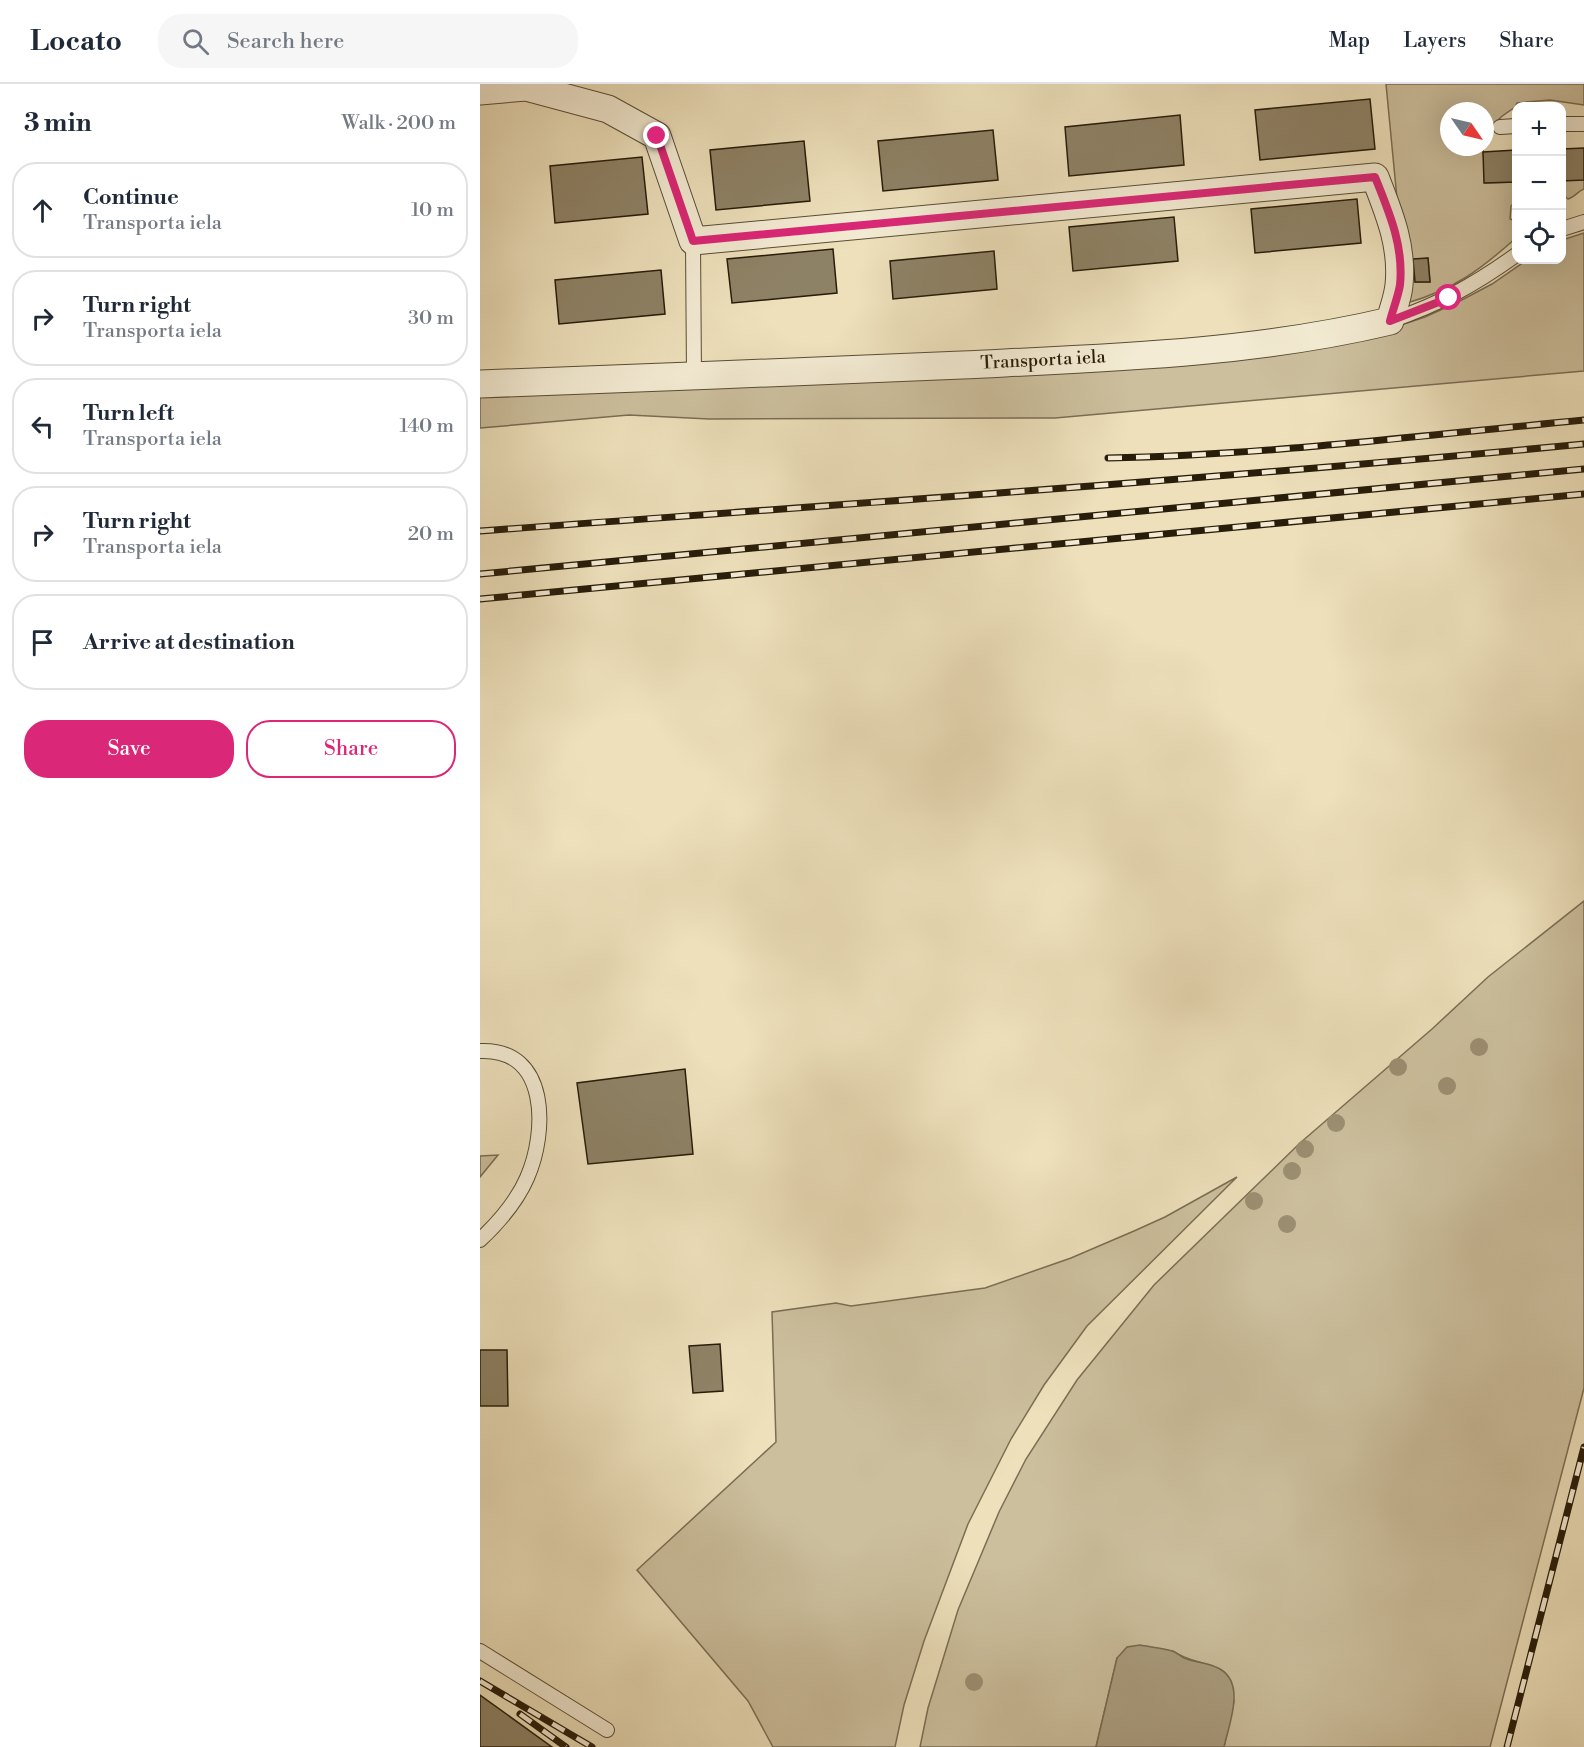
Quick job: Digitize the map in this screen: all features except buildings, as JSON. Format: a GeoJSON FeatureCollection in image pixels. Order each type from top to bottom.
{"type":"FeatureCollection","features":[{"type":"Feature","properties":{"kind":"street"},"geometry":{"type":"LineString","coordinates":[[480,91],[524,86],[608,109],[657,136],[693,241],[1375,177],[1396,231],[1400,254],[1400,286],[1390,321]]}},
{"type":"Feature","properties":{"kind":"street","name":"Transporta iela"},"geometry":{"type":"LineString","coordinates":[[480,384],[1173,353],[1339,333],[1390,321]]}},
{"type":"Feature","properties":{"kind":"lane"},"geometry":{"type":"LineString","coordinates":[[1566,124],[1584,124]]}},
{"type":"Feature","properties":{"kind":"lane"},"geometry":{"type":"LineString","coordinates":[[1500,127],[1512,126]]}},
{"type":"Feature","properties":{"kind":"lane"},"geometry":{"type":"LineString","coordinates":[[1566,228],[1584,222]]}},
{"type":"Feature","properties":{"kind":"lane"},"geometry":{"type":"LineString","coordinates":[[693,241],[694,376]]}},
{"type":"Feature","properties":{"kind":"lane","name":"Transporta iela"},"geometry":{"type":"LineString","coordinates":[[1390,321],[1449,298],[1481,280],[1512,258]]}},
{"type":"Feature","properties":{"kind":"lane"},"geometry":{"type":"LineString","coordinates":[[480,1051],[500,1052],[516,1060],[530,1073],[541,1117],[537,1154],[526,1181],[511,1205],[480,1240]]}},
{"type":"Feature","properties":{"kind":"lane"},"geometry":{"type":"LineString","coordinates":[[480,1651],[607,1730]]}},
{"type":"Feature","properties":{"kind":"shaded area"},"geometry":{"type":"Polygon","coordinates":[[[1386,84],[1584,84],[1584,105],[1550,100],[1512,102],[1512,109],[1494,125],[1494,102],[1440,102],[1440,156],[1484,156],[1485,183],[1512,182],[1510,219],[1512,220],[1512,242],[1491,260],[1466,277],[1424,298],[1407,303],[1386,84]],[[1428,258],[1413,260],[1415,282],[1430,282],[1428,258]]]}},
{"type":"Feature","properties":{"kind":"shaded area"},"geometry":{"type":"Polygon","coordinates":[[[1566,180],[1584,180],[1584,189],[1568,199],[1566,197],[1566,180]]]}},
{"type":"Feature","properties":{"kind":"shaded area"},"geometry":{"type":"Polygon","coordinates":[[[1584,233],[1584,371],[1055,418],[709,419],[629,415],[480,428],[480,394],[1377,333],[1425,317],[1458,302],[1492,284],[1521,264],[1566,264],[1566,239],[1584,233]]]}},
{"type":"Feature","properties":{"kind":"shaded area"},"geometry":{"type":"Polygon","coordinates":[[[1584,901],[1584,1388],[1490,1747],[1224,1747],[1234,1701],[1221,1670],[1173,1651],[1117,1658],[1096,1747],[920,1747],[928,1708],[958,1610],[999,1512],[1026,1459],[1077,1380],[1154,1285],[1300,1143],[1432,1029],[1488,977],[1584,901]]]}},
{"type":"Feature","properties":{"kind":"shaded area"},"geometry":{"type":"Polygon","coordinates":[[[498,1155],[480,1177],[480,1156],[498,1155]]]}},
{"type":"Feature","properties":{"kind":"shaded area"},"geometry":{"type":"Polygon","coordinates":[[[1237,1177],[1087,1326],[1044,1385],[1011,1439],[968,1524],[924,1641],[904,1705],[895,1747],[773,1747],[748,1701],[637,1570],[776,1442],[772,1312],[836,1303],[851,1306],[985,1288],[1071,1258],[1134,1231],[1165,1217],[1237,1177]]]}},
{"type":"Feature","properties":{"kind":"shaded area"},"geometry":{"type":"Polygon","coordinates":[[[1140,1645],[1174,1652],[1184,1658],[1220,1669],[1228,1676],[1232,1684],[1234,1705],[1224,1747],[1096,1747],[1117,1658],[1127,1647],[1140,1645]]]}},
{"type":"Feature","properties":{"kind":"railway"},"geometry":{"type":"LineString","coordinates":[[1108,458],[1287,449],[1584,420]]}},
{"type":"Feature","properties":{"kind":"railway"},"geometry":{"type":"LineString","coordinates":[[480,531],[1170,480],[1584,444]]}},
{"type":"Feature","properties":{"kind":"railway"},"geometry":{"type":"LineString","coordinates":[[480,574],[1584,469]]}},
{"type":"Feature","properties":{"kind":"railway"},"geometry":{"type":"LineString","coordinates":[[480,599],[1584,494]]}},
{"type":"Feature","properties":{"kind":"railway"},"geometry":{"type":"LineString","coordinates":[[1507,1747],[1584,1447]]}},
{"type":"Feature","properties":{"kind":"railway"},"geometry":{"type":"LineString","coordinates":[[480,1681],[592,1747]]}},
{"type":"Feature","properties":{"kind":"railway"},"geometry":{"type":"LineString","coordinates":[[520,1714],[566,1747]]}},
{"type":"Feature","properties":{"kind":"route"},"geometry":{"type":"LineString","coordinates":[[657,136],[693,241],[1375,177],[1396,231],[1400,254],[1400,286],[1390,321],[1449,298]]}}]}
